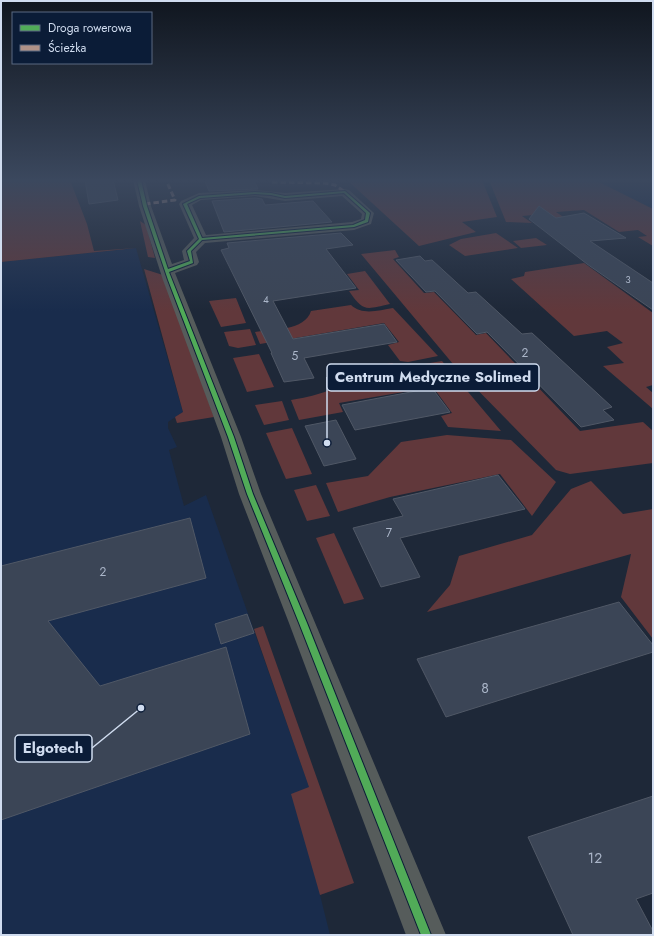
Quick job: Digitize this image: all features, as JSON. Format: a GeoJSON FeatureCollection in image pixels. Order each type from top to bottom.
{"type":"FeatureCollection","features":[{"type":"Feature","properties":{"kind":"street"},"geometry":{"type":"LineString","coordinates":[[151,224],[191,336],[231,437],[250,494],[304,623],[426,935]]}},
{"type":"Feature","properties":{"kind":"street"},"geometry":{"type":"LineString","coordinates":[[194,224],[201,239]]}},
{"type":"Feature","properties":{"kind":"street"},"geometry":{"type":"LineString","coordinates":[[167,271],[192,262],[189,251],[201,239],[354,226],[360,224]]}},
{"type":"Feature","properties":{"kind":"shaded area"},"geometry":{"type":"Polygon","coordinates":[[[1,224],[87,224],[94,251],[136,248],[1,262],[1,224]]]}},
{"type":"Feature","properties":{"kind":"shaded area"},"geometry":{"type":"Polygon","coordinates":[[[141,224],[146,225],[155,258],[148,257],[141,224]]]}},
{"type":"Feature","properties":{"kind":"shaded area"},"geometry":{"type":"Polygon","coordinates":[[[395,224],[464,224],[476,232],[419,246],[395,224]]]}},
{"type":"Feature","properties":{"kind":"shaded area"},"geometry":{"type":"Polygon","coordinates":[[[566,224],[573,224],[578,227],[566,224]]]}},
{"type":"Feature","properties":{"kind":"shaded area"},"geometry":{"type":"Polygon","coordinates":[[[606,224],[653,224],[653,246],[638,237],[647,236],[638,230],[619,232],[606,224]]]}},
{"type":"Feature","properties":{"kind":"shaded area"},"geometry":{"type":"Polygon","coordinates":[[[496,233],[518,248],[465,256],[449,245],[461,239],[496,233]]]}},
{"type":"Feature","properties":{"kind":"shaded area"},"geometry":{"type":"Polygon","coordinates":[[[536,238],[547,245],[521,248],[513,241],[536,238]]]}},
{"type":"Feature","properties":{"kind":"shaded area"},"geometry":{"type":"Polygon","coordinates":[[[136,248],[183,412],[168,422],[168,428],[177,447],[169,450],[184,506],[206,495],[344,885],[320,895],[330,935],[1,935],[1,262],[136,248]]]}},
{"type":"Feature","properties":{"kind":"shaded area"},"geometry":{"type":"Polygon","coordinates":[[[395,250],[399,257],[393,259],[424,293],[434,292],[476,335],[486,333],[580,431],[643,422],[653,431],[653,463],[570,474],[556,470],[458,370],[361,254],[395,250]]]}},
{"type":"Feature","properties":{"kind":"shaded area"},"geometry":{"type":"Polygon","coordinates":[[[584,263],[653,313],[653,385],[646,387],[653,393],[653,409],[603,366],[624,363],[607,347],[623,343],[607,331],[574,336],[511,279],[524,276],[525,272],[584,263]]]}},
{"type":"Feature","properties":{"kind":"shaded area"},"geometry":{"type":"Polygon","coordinates":[[[144,269],[163,275],[214,417],[177,423],[175,417],[183,412],[144,269]]]}},
{"type":"Feature","properties":{"kind":"shaded area"},"geometry":{"type":"Polygon","coordinates":[[[365,271],[390,304],[366,308],[358,303],[354,298],[349,291],[359,290],[347,274],[365,271]]]}},
{"type":"Feature","properties":{"kind":"shaded area"},"geometry":{"type":"Polygon","coordinates":[[[236,298],[246,323],[221,327],[209,301],[236,298]]]}},
{"type":"Feature","properties":{"kind":"shaded area"},"geometry":{"type":"Polygon","coordinates":[[[351,305],[366,311],[377,311],[393,308],[438,356],[408,362],[400,361],[388,345],[399,342],[384,323],[260,344],[255,332],[295,326],[308,318],[311,311],[351,305]]]}},
{"type":"Feature","properties":{"kind":"shaded area"},"geometry":{"type":"Polygon","coordinates":[[[250,329],[256,345],[238,348],[229,346],[224,332],[250,329]]]}},
{"type":"Feature","properties":{"kind":"shaded area"},"geometry":{"type":"Polygon","coordinates":[[[259,354],[274,387],[247,392],[233,358],[259,354]]]}},
{"type":"Feature","properties":{"kind":"shaded area"},"geometry":{"type":"Polygon","coordinates":[[[442,361],[501,431],[448,427],[441,416],[452,413],[433,387],[339,403],[343,412],[299,420],[291,400],[325,392],[340,384],[351,371],[392,363],[400,368],[442,361]]]}},
{"type":"Feature","properties":{"kind":"shaded area"},"geometry":{"type":"Polygon","coordinates":[[[282,401],[289,420],[264,425],[255,405],[282,401]]]}},
{"type":"Feature","properties":{"kind":"shaded area"},"geometry":{"type":"Polygon","coordinates":[[[292,428],[312,474],[286,479],[266,433],[292,428]]]}},
{"type":"Feature","properties":{"kind":"shaded area"},"geometry":{"type":"Polygon","coordinates":[[[447,435],[511,440],[556,482],[532,516],[500,474],[390,497],[338,512],[326,483],[368,476],[401,442],[447,435]]]}},
{"type":"Feature","properties":{"kind":"shaded area"},"geometry":{"type":"Polygon","coordinates":[[[591,481],[623,514],[653,509],[653,639],[621,597],[631,554],[427,612],[450,585],[459,556],[532,535],[571,489],[591,481]]]}},
{"type":"Feature","properties":{"kind":"shaded area"},"geometry":{"type":"Polygon","coordinates":[[[316,485],[330,516],[307,521],[294,490],[316,485]]]}},
{"type":"Feature","properties":{"kind":"shaded area"},"geometry":{"type":"Polygon","coordinates":[[[334,533],[364,599],[344,604],[316,538],[334,533]]]}},
{"type":"Feature","properties":{"kind":"shaded area"},"geometry":{"type":"Polygon","coordinates":[[[263,626],[354,883],[320,895],[291,794],[309,787],[254,629],[263,626]]]}},
{"type":"Feature","properties":{"kind":"building"},"geometry":{"type":"Polygon","coordinates":[[[221,224],[314,224],[224,232],[221,224]]]}},
{"type":"Feature","properties":{"kind":"building"},"geometry":{"type":"Polygon","coordinates":[[[535,224],[602,224],[626,238],[590,241],[653,283],[653,310],[587,264],[535,224]]]}},
{"type":"Feature","properties":{"kind":"building"},"geometry":{"type":"Polygon","coordinates":[[[341,233],[353,245],[326,249],[356,288],[273,301],[293,339],[384,324],[397,342],[304,358],[314,378],[284,382],[272,353],[221,250],[229,248],[227,243],[341,233]]]}},
{"type":"Feature","properties":{"kind":"building"},"geometry":{"type":"Polygon","coordinates":[[[420,256],[425,261],[432,260],[468,293],[476,292],[522,334],[532,333],[612,407],[603,410],[614,420],[581,427],[487,332],[477,334],[435,291],[426,292],[396,260],[420,256]]]}},
{"type":"Feature","properties":{"kind":"building"},"geometry":{"type":"Polygon","coordinates":[[[432,388],[450,412],[355,430],[342,405],[432,388]]]}},
{"type":"Feature","properties":{"kind":"building"},"geometry":{"type":"Polygon","coordinates":[[[336,420],[356,459],[324,466],[305,426],[336,420]]]}},
{"type":"Feature","properties":{"kind":"building"},"geometry":{"type":"Polygon","coordinates":[[[498,475],[525,509],[400,538],[420,577],[381,587],[353,528],[403,516],[393,499],[498,475]]]}},
{"type":"Feature","properties":{"kind":"building"},"geometry":{"type":"Polygon","coordinates":[[[190,518],[206,578],[48,621],[100,686],[226,647],[250,734],[1,820],[1,566],[190,518]]]}},
{"type":"Feature","properties":{"kind":"building"},"geometry":{"type":"Polygon","coordinates":[[[619,602],[653,645],[653,652],[446,717],[417,659],[619,602]]]}},
{"type":"Feature","properties":{"kind":"building"},"geometry":{"type":"Polygon","coordinates":[[[247,614],[254,633],[221,644],[215,624],[247,614]]]}},
{"type":"Feature","properties":{"kind":"building"},"geometry":{"type":"Polygon","coordinates":[[[653,796],[653,893],[636,899],[653,931],[653,935],[573,935],[528,837],[653,796]]]}},
{"type":"Feature","properties":{"kind":"cycle path"},"geometry":{"type":"LineString","coordinates":[[151,224],[170,280],[231,437],[250,494],[303,623],[426,935]]}},
{"type":"Feature","properties":{"kind":"cycle path"},"geometry":{"type":"LineString","coordinates":[[194,224],[201,239]]}},
{"type":"Feature","properties":{"kind":"cycle path"},"geometry":{"type":"LineString","coordinates":[[201,239],[354,226],[360,224]]}},
{"type":"Feature","properties":{"kind":"cycle path"},"geometry":{"type":"LineString","coordinates":[[167,271],[192,262],[189,251],[201,239]]}},
{"type":"Feature","properties":{"kind":"place","name":"Centrum Medyczne Solimed"},"geometry":{"type":"Point","coordinates":[327,443]}},
{"type":"Feature","properties":{"kind":"place","name":"Elgotech"},"geometry":{"type":"Point","coordinates":[141,708]}}]}
